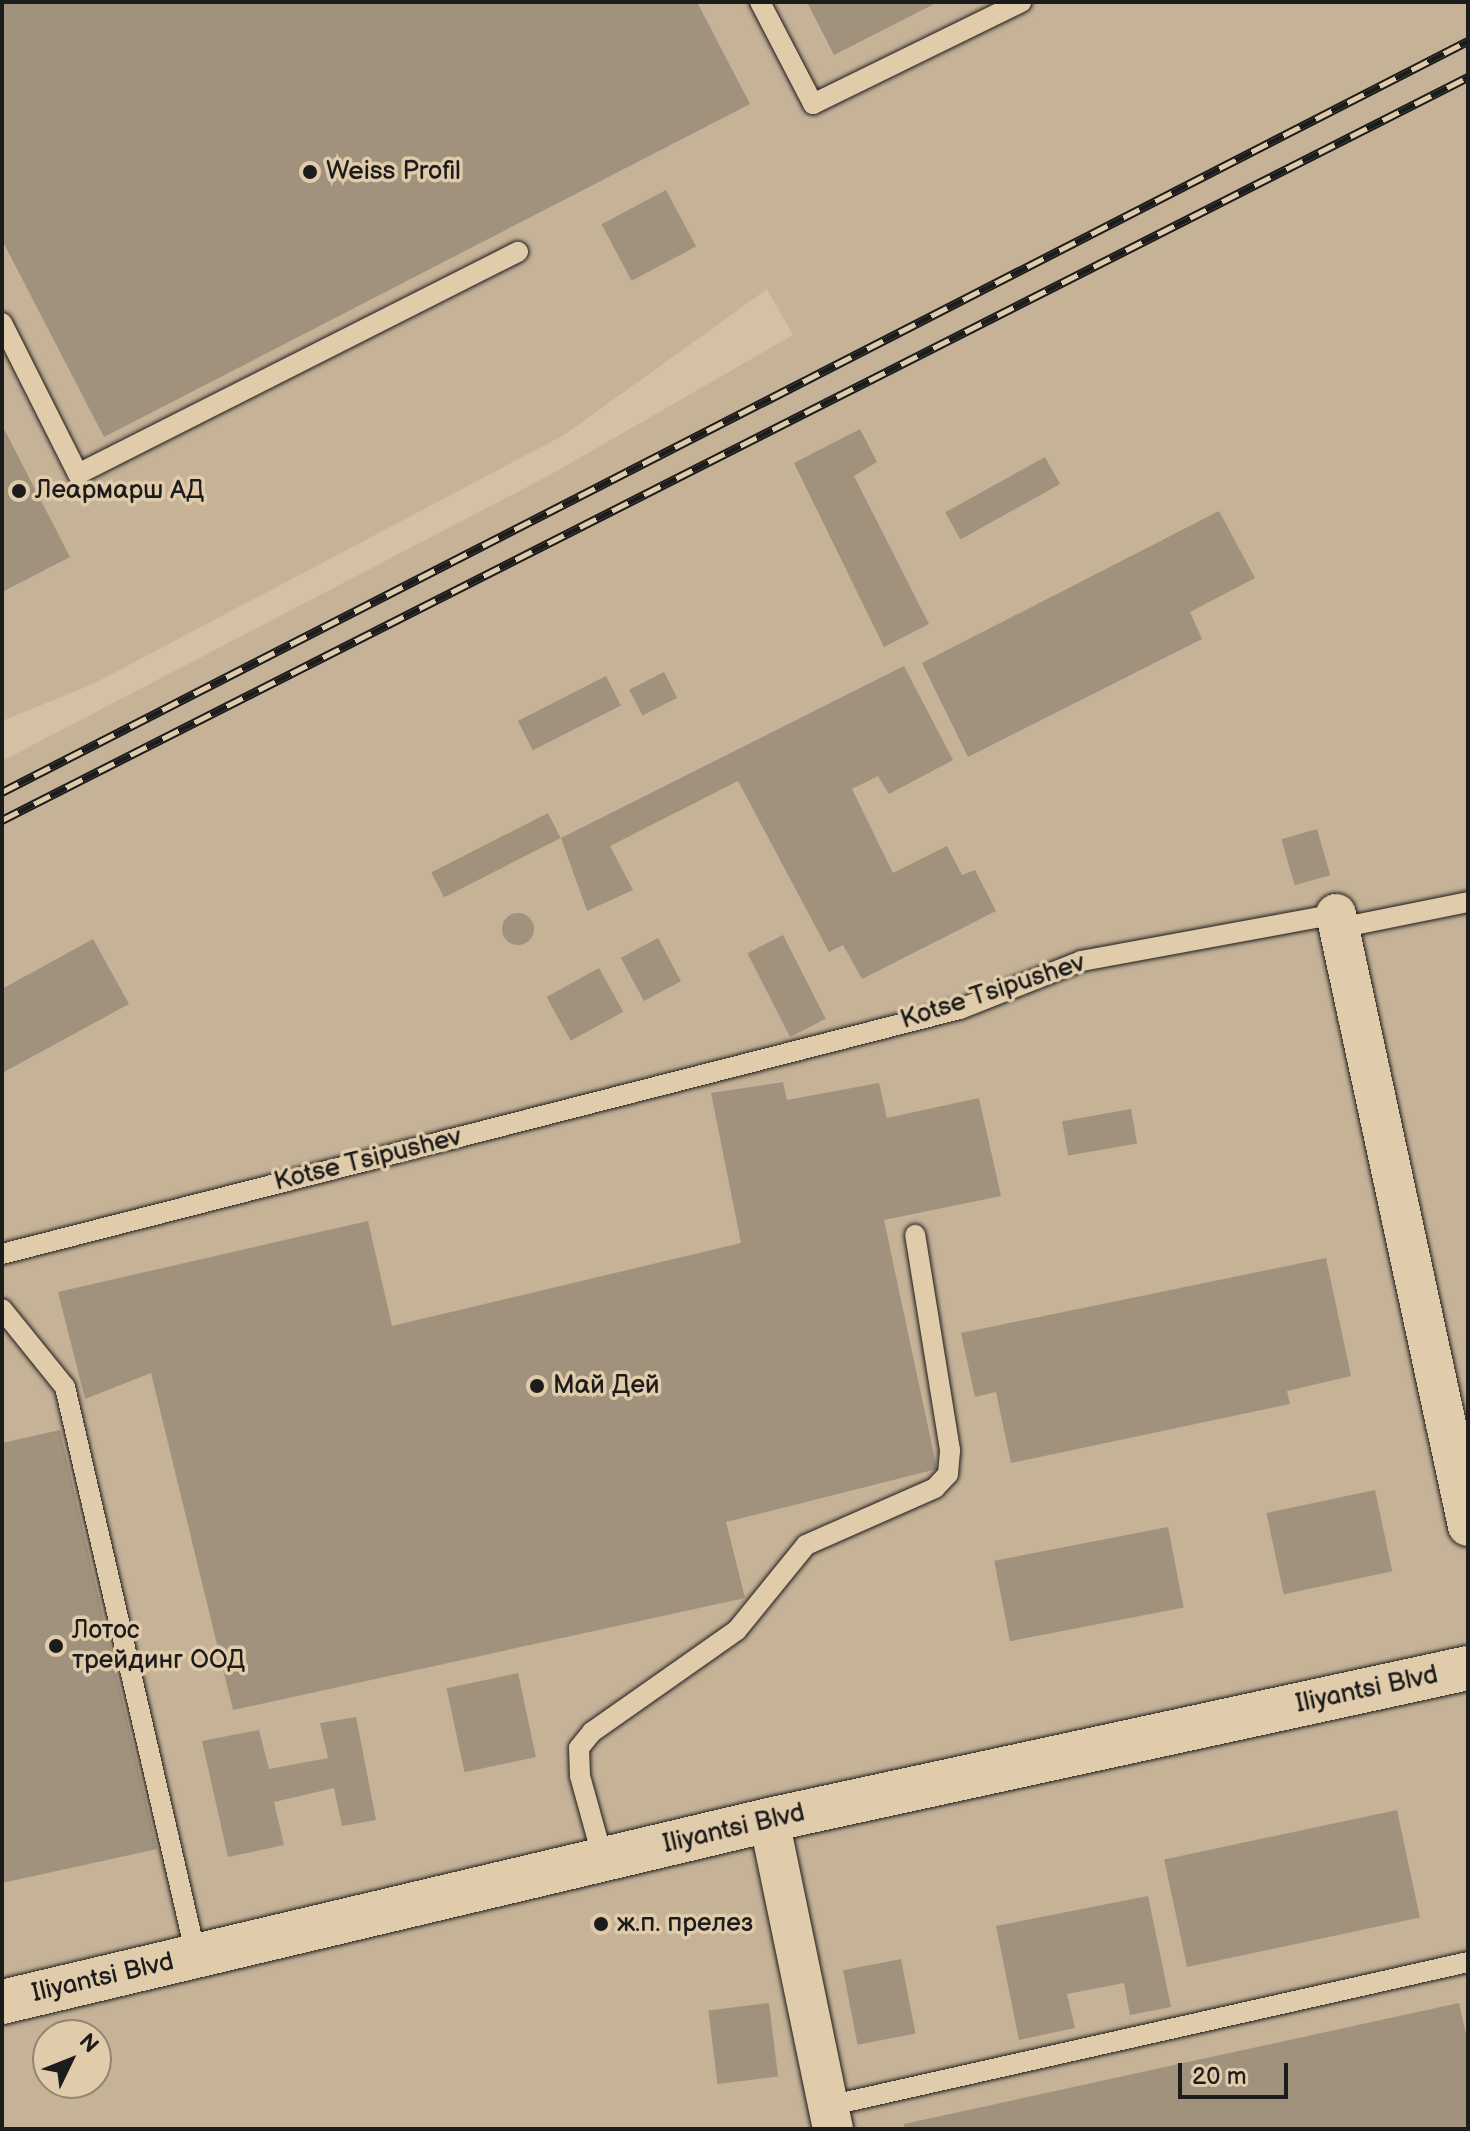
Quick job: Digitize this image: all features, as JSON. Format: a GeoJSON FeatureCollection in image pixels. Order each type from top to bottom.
{"type":"FeatureCollection","features":[{"type":"Feature","properties":{"kind":"street"},"geometry":{"type":"LineString","coordinates":[[1337,921],[1468,1526]]}},
{"type":"Feature","properties":{"kind":"street","name":"Iliyantsi Blvd"},"geometry":{"type":"LineString","coordinates":[[2,2002],[769,1820],[1468,1668]]}},
{"type":"Feature","properties":{"kind":"street"},"geometry":{"type":"LineString","coordinates":[[769,1820],[830,2118]]}},
{"type":"Feature","properties":{"kind":"lane"},"geometry":{"type":"LineString","coordinates":[[760,2],[813,104],[1021,2]]}},
{"type":"Feature","properties":{"kind":"lane"},"geometry":{"type":"LineString","coordinates":[[2,323],[78,474],[518,252]]}},
{"type":"Feature","properties":{"kind":"lane","name":"Kotse Tsipushev"},"geometry":{"type":"LineString","coordinates":[[2,1254],[960,1009],[1081,961],[1468,902]]}},
{"type":"Feature","properties":{"kind":"lane"},"geometry":{"type":"LineString","coordinates":[[603,1859],[580,1776],[579,1748],[592,1732],[737,1630],[806,1545],[935,1488],[948,1474],[950,1450],[915,1235]]}},
{"type":"Feature","properties":{"kind":"lane"},"geometry":{"type":"LineString","coordinates":[[2,1309],[65,1387],[196,1956]]}},
{"type":"Feature","properties":{"kind":"lane"},"geometry":{"type":"LineString","coordinates":[[830,2118],[1468,1962]]}},
{"type":"Feature","properties":{"kind":"shaded area"},"geometry":{"type":"Polygon","coordinates":[[[2,2],[1468,2],[1468,2129],[2,2129],[2,761],[548,476],[793,335],[767,289],[564,435],[93,684],[2,721],[2,2]]]}},
{"type":"Feature","properties":{"kind":"building","name":"Weiss Profil"},"geometry":{"type":"Polygon","coordinates":[[[2,2],[697,2],[750,104],[104,437],[2,240],[2,2]]]}},
{"type":"Feature","properties":{"kind":"building"},"geometry":{"type":"Polygon","coordinates":[[[807,2],[938,2],[834,55],[807,2]]]}},
{"type":"Feature","properties":{"kind":"building"},"geometry":{"type":"Polygon","coordinates":[[[666,190],[696,247],[632,281],[602,224],[666,190]]]}},
{"type":"Feature","properties":{"kind":"building","name":"Леармарш АД"},"geometry":{"type":"Polygon","coordinates":[[[2,425],[70,557],[2,592],[2,425]]]}},
{"type":"Feature","properties":{"kind":"building"},"geometry":{"type":"Polygon","coordinates":[[[860,429],[877,462],[854,476],[929,624],[884,647],[794,463],[860,429]]]}},
{"type":"Feature","properties":{"kind":"building"},"geometry":{"type":"Polygon","coordinates":[[[1045,457],[1060,484],[960,539],[945,512],[1045,457]]]}},
{"type":"Feature","properties":{"kind":"building"},"geometry":{"type":"Polygon","coordinates":[[[1219,511],[1255,578],[1190,612],[1202,639],[968,757],[922,663],[1219,511]]]}},
{"type":"Feature","properties":{"kind":"building"},"geometry":{"type":"Polygon","coordinates":[[[904,666],[953,760],[889,794],[878,776],[852,789],[893,873],[947,846],[962,875],[975,870],[996,911],[862,979],[843,945],[829,952],[738,781],[610,846],[633,890],[587,911],[561,838],[904,666]]]}},
{"type":"Feature","properties":{"kind":"building"},"geometry":{"type":"Polygon","coordinates":[[[664,672],[677,698],[642,716],[629,690],[664,672]]]}},
{"type":"Feature","properties":{"kind":"building"},"geometry":{"type":"Polygon","coordinates":[[[606,676],[621,705],[533,750],[518,721],[606,676]]]}},
{"type":"Feature","properties":{"kind":"building"},"geometry":{"type":"Polygon","coordinates":[[[548,813],[561,838],[444,897],[431,872],[548,813]]]}},
{"type":"Feature","properties":{"kind":"building"},"geometry":{"type":"Polygon","coordinates":[[[1317,829],[1330,875],[1295,885],[1281,839],[1317,829]]]}},
{"type":"Feature","properties":{"kind":"building"},"geometry":{"type":"Polygon","coordinates":[[[518,913],[529,918],[534,929],[529,940],[518,945],[507,940],[502,929],[507,918],[518,913]]]}},
{"type":"Feature","properties":{"kind":"building"},"geometry":{"type":"Polygon","coordinates":[[[783,935],[826,1019],[790,1037],[747,953],[783,935]]]}},
{"type":"Feature","properties":{"kind":"building"},"geometry":{"type":"Polygon","coordinates":[[[658,938],[681,981],[644,1001],[621,958],[658,938]]]}},
{"type":"Feature","properties":{"kind":"building"},"geometry":{"type":"Polygon","coordinates":[[[93,939],[129,1004],[2,1073],[2,989],[93,939]]]}},
{"type":"Feature","properties":{"kind":"building"},"geometry":{"type":"Polygon","coordinates":[[[599,968],[623,1012],[571,1041],[547,997],[599,968]]]}},
{"type":"Feature","properties":{"kind":"building","name":"Май Дей"},"geometry":{"type":"Polygon","coordinates":[[[783,1082],[787,1100],[879,1083],[887,1118],[979,1098],[1001,1196],[884,1220],[937,1469],[726,1522],[745,1598],[233,1710],[151,1373],[85,1399],[58,1292],[368,1221],[392,1326],[741,1243],[711,1093],[783,1082]]]}},
{"type":"Feature","properties":{"kind":"building"},"geometry":{"type":"Polygon","coordinates":[[[1131,1109],[1137,1143],[1068,1156],[1062,1121],[1131,1109]]]}},
{"type":"Feature","properties":{"kind":"building"},"geometry":{"type":"Polygon","coordinates":[[[1326,1258],[1351,1376],[1287,1391],[1290,1404],[1011,1463],[996,1392],[975,1397],[961,1333],[1326,1258]]]}},
{"type":"Feature","properties":{"kind":"building","name":"Лотос трейдинг ООД"},"geometry":{"type":"Polygon","coordinates":[[[60,1430],[157,1849],[2,1883],[2,1443],[60,1430]]]}},
{"type":"Feature","properties":{"kind":"building"},"geometry":{"type":"Polygon","coordinates":[[[1375,1490],[1392,1571],[1284,1594],[1266,1513],[1375,1490]]]}},
{"type":"Feature","properties":{"kind":"building"},"geometry":{"type":"Polygon","coordinates":[[[1168,1527],[1184,1607],[1010,1641],[994,1561],[1168,1527]]]}},
{"type":"Feature","properties":{"kind":"building"},"geometry":{"type":"Polygon","coordinates":[[[518,1673],[536,1757],[464,1772],[447,1688],[518,1673]]]}},
{"type":"Feature","properties":{"kind":"building"},"geometry":{"type":"Polygon","coordinates":[[[356,1717],[376,1820],[342,1826],[334,1788],[274,1802],[284,1845],[228,1857],[202,1741],[259,1730],[269,1769],[328,1758],[320,1723],[356,1717]]]}},
{"type":"Feature","properties":{"kind":"building"},"geometry":{"type":"Polygon","coordinates":[[[1397,1810],[1420,1918],[1187,1967],[1164,1859],[1397,1810]]]}},
{"type":"Feature","properties":{"kind":"building"},"geometry":{"type":"Polygon","coordinates":[[[1148,1896],[1171,2007],[1130,2015],[1124,1983],[1067,1994],[1075,2028],[1019,2040],[996,1926],[1148,1896]]]}},
{"type":"Feature","properties":{"kind":"building"},"geometry":{"type":"Polygon","coordinates":[[[901,1959],[916,2034],[858,2045],[843,1970],[901,1959]]]}},
{"type":"Feature","properties":{"kind":"building"},"geometry":{"type":"Polygon","coordinates":[[[769,2003],[778,2076],[717,2084],[708,2010],[769,2003]]]}},
{"type":"Feature","properties":{"kind":"building"},"geometry":{"type":"Polygon","coordinates":[[[1459,2003],[1468,2043],[1468,2129],[905,2129],[904,2124],[1459,2003]]]}},
{"type":"Feature","properties":{"kind":"railway"},"geometry":{"type":"LineString","coordinates":[[2,792],[1468,41]]}},
{"type":"Feature","properties":{"kind":"railway"},"geometry":{"type":"LineString","coordinates":[[2,820],[1468,77]]}},
{"type":"Feature","properties":{"kind":"place","name":"Weiss Profil"},"geometry":{"type":"Point","coordinates":[310,172]}},
{"type":"Feature","properties":{"kind":"place","name":"Леармарш АД"},"geometry":{"type":"Point","coordinates":[19,491]}},
{"type":"Feature","properties":{"kind":"place","name":"Май Дей"},"geometry":{"type":"Point","coordinates":[537,1386]}},
{"type":"Feature","properties":{"kind":"place","name":"Лотос трейдинг ООД"},"geometry":{"type":"Point","coordinates":[56,1646]}},
{"type":"Feature","properties":{"kind":"place","name":"ж.п. прелез"},"geometry":{"type":"Point","coordinates":[601,1924]}}]}
